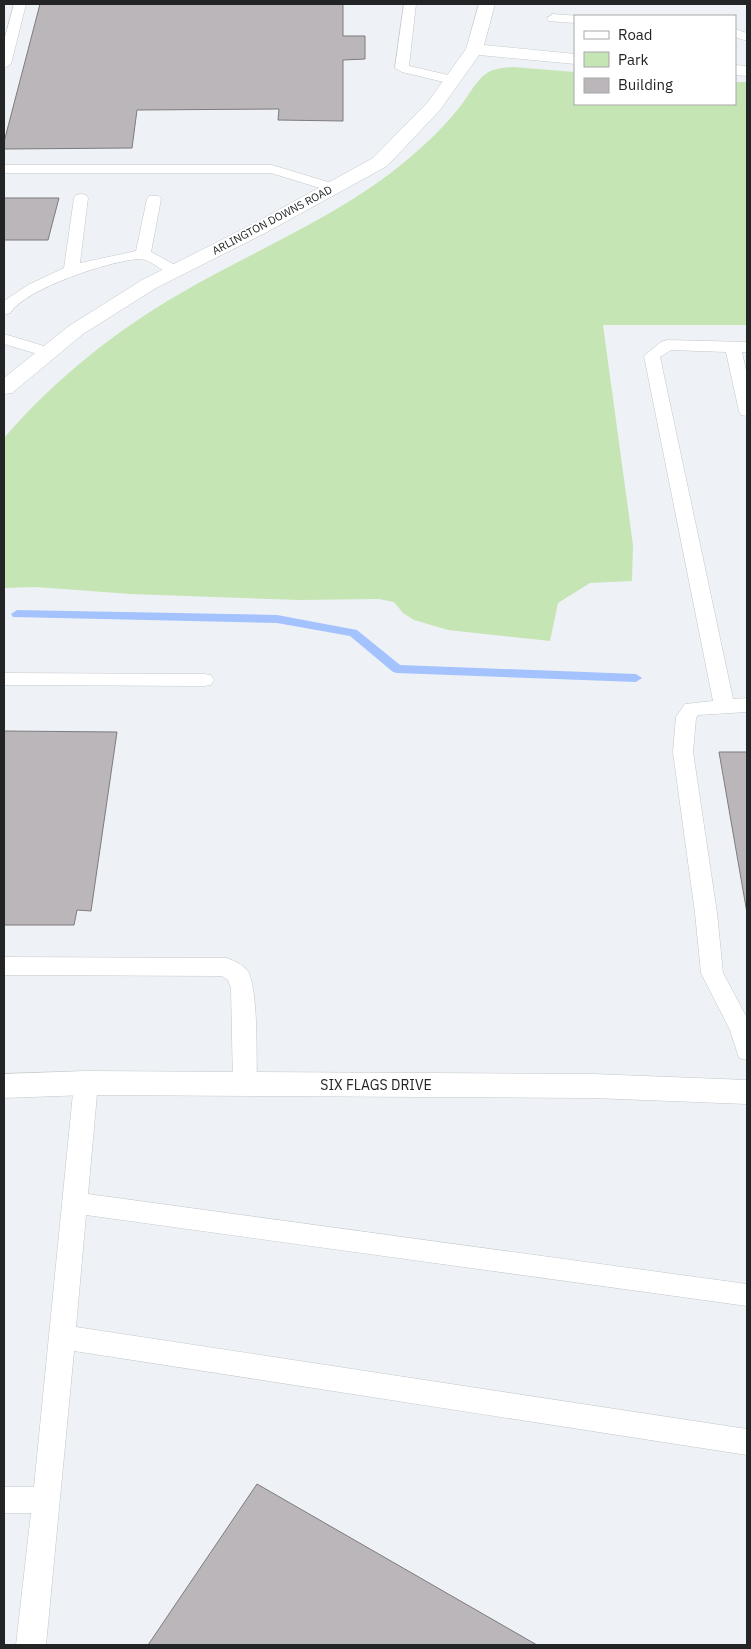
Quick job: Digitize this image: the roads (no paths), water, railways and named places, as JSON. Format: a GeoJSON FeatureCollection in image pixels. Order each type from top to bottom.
{"type":"FeatureCollection","features":[{"type":"Feature","properties":{"kind":"street","name":"ARLINGTON DOWNS ROAD"},"geometry":{"type":"LineString","coordinates":[[4,388],[76,330],[149,284],[260,228],[380,162],[434,106],[474,49],[488,4]]}},
{"type":"Feature","properties":{"kind":"street"},"geometry":{"type":"LineString","coordinates":[[474,49],[574,59]]}},
{"type":"Feature","properties":{"kind":"street","name":"SIX FLAGS DRIVE"},"geometry":{"type":"LineString","coordinates":[[4,1086],[86,1083],[593,1086],[747,1092]]}},
{"type":"Feature","properties":{"kind":"lane"},"geometry":{"type":"LineString","coordinates":[[4,64],[20,4]]}},
{"type":"Feature","properties":{"kind":"lane"},"geometry":{"type":"LineString","coordinates":[[410,4],[402,68],[452,80]]}},
{"type":"Feature","properties":{"kind":"lane"},"geometry":{"type":"LineString","coordinates":[[553,18],[574,19]]}},
{"type":"Feature","properties":{"kind":"lane"},"geometry":{"type":"LineString","coordinates":[[4,169],[272,169],[333,188]]}},
{"type":"Feature","properties":{"kind":"lane"},"geometry":{"type":"LineString","coordinates":[[71,270],[81,198]]}},
{"type":"Feature","properties":{"kind":"lane"},"geometry":{"type":"LineString","coordinates":[[143,254],[154,200]]}},
{"type":"Feature","properties":{"kind":"lane"},"geometry":{"type":"LineString","coordinates":[[4,310],[6,306],[34,288],[71,270],[143,254],[176,271]]}},
{"type":"Feature","properties":{"kind":"lane"},"geometry":{"type":"LineString","coordinates":[[4,339],[48,352]]}},
{"type":"Feature","properties":{"kind":"lane"},"geometry":{"type":"LineString","coordinates":[[724,706],[652,356],[667,345],[741,347],[747,411]]}},
{"type":"Feature","properties":{"kind":"lane"},"geometry":{"type":"LineString","coordinates":[[4,679],[204,680]]}},
{"type":"Feature","properties":{"kind":"lane"},"geometry":{"type":"LineString","coordinates":[[747,705],[692,709],[686,717],[683,752],[706,913],[712,973],[742,1030],[747,1051]]}},
{"type":"Feature","properties":{"kind":"lane"},"geometry":{"type":"LineString","coordinates":[[4,966],[227,967],[238,975],[242,988],[245,1085]]}},
{"type":"Feature","properties":{"kind":"lane"},"geometry":{"type":"LineString","coordinates":[[31,1645],[47,1500],[86,1083]]}},
{"type":"Feature","properties":{"kind":"lane"},"geometry":{"type":"LineString","coordinates":[[74,1203],[747,1295]]}},
{"type":"Feature","properties":{"kind":"lane"},"geometry":{"type":"LineString","coordinates":[[62,1337],[747,1442]]}},
{"type":"Feature","properties":{"kind":"lane"},"geometry":{"type":"LineString","coordinates":[[4,1500],[47,1500]]}},
{"type":"Feature","properties":{"kind":"waterway"},"geometry":{"type":"LineString","coordinates":[[17,614],[277,619],[353,633],[397,669],[636,678]]}}]}
